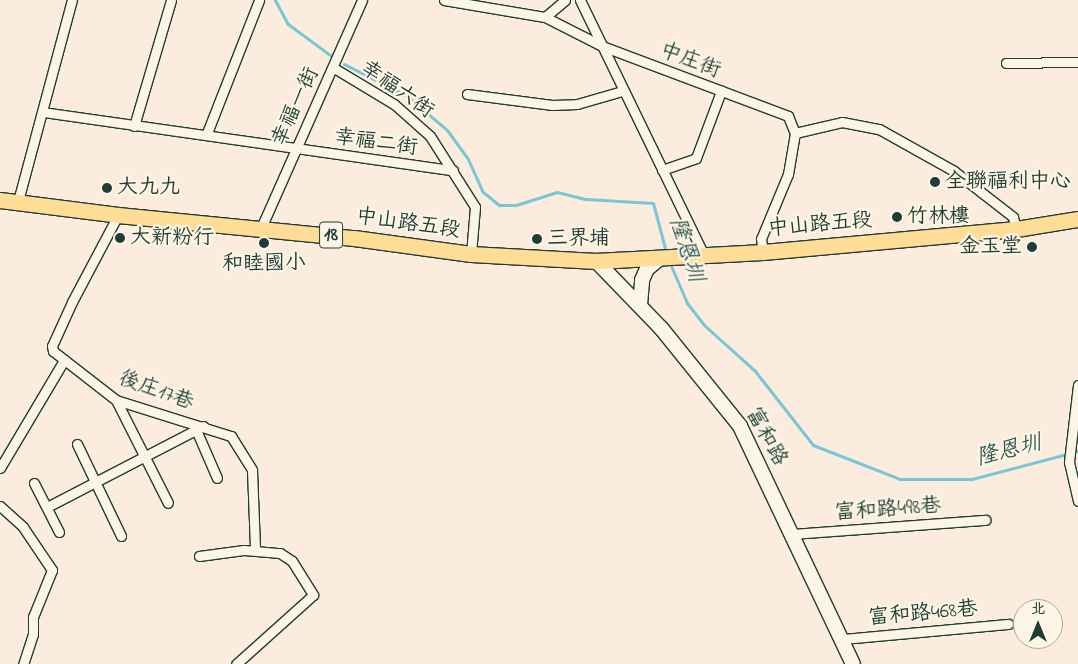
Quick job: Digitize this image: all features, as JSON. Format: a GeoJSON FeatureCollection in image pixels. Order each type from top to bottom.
{"type":"FeatureCollection","features":[{"type":"Feature","properties":{"kind":"main road","name":"中山路五段"},"geometry":{"type":"LineString","coordinates":[[0,200],[118,215],[260,228],[471,254],[596,261],[705,257],[763,252],[1016,229],[1078,219]]}},
{"type":"Feature","properties":{"kind":"street"},"geometry":{"type":"LineString","coordinates":[[18,201],[72,0]]}},
{"type":"Feature","properties":{"kind":"street"},"geometry":{"type":"LineString","coordinates":[[134,126],[171,0]]}},
{"type":"Feature","properties":{"kind":"street"},"geometry":{"type":"LineString","coordinates":[[207,133],[259,0]]}},
{"type":"Feature","properties":{"kind":"street","name":"幸福一街"},"geometry":{"type":"LineString","coordinates":[[260,228],[294,149],[334,68],[362,0]]}},
{"type":"Feature","properties":{"kind":"street","name":"中庄街"},"geometry":{"type":"LineString","coordinates":[[444,0],[545,17],[602,46],[788,116],[795,133]]}},
{"type":"Feature","properties":{"kind":"street"},"geometry":{"type":"LineString","coordinates":[[545,17],[565,0]]}},
{"type":"Feature","properties":{"kind":"street"},"geometry":{"type":"LineString","coordinates":[[580,0],[622,91],[705,257]]}},
{"type":"Feature","properties":{"kind":"street"},"geometry":{"type":"LineString","coordinates":[[1006,64],[1078,62]]}},
{"type":"Feature","properties":{"kind":"street","name":"幸福六街"},"geometry":{"type":"LineString","coordinates":[[334,68],[410,117],[430,136],[476,206],[471,254]]}},
{"type":"Feature","properties":{"kind":"street"},"geometry":{"type":"LineString","coordinates":[[467,94],[552,105],[577,104],[622,91]]}},
{"type":"Feature","properties":{"kind":"street"},"geometry":{"type":"LineString","coordinates":[[662,170],[696,158],[721,91]]}},
{"type":"Feature","properties":{"kind":"street","name":"幸福二街"},"geometry":{"type":"LineString","coordinates":[[43,112],[134,126],[207,133],[294,149],[453,170]]}},
{"type":"Feature","properties":{"kind":"street"},"geometry":{"type":"LineString","coordinates":[[763,252],[761,239],[788,174],[795,133],[842,122],[879,129],[954,170],[1013,217],[1016,229]]}},
{"type":"Feature","properties":{"kind":"street","name":"後庄17巷"},"geometry":{"type":"LineString","coordinates":[[118,215],[52,346],[64,360],[116,400],[200,429],[231,436],[252,470],[256,549]]}},
{"type":"Feature","properties":{"kind":"street"},"geometry":{"type":"LineString","coordinates":[[640,305],[642,280],[647,269],[661,259]]}},
{"type":"Feature","properties":{"kind":"street","name":"富和路"},"geometry":{"type":"LineString","coordinates":[[596,261],[613,282],[640,305],[740,426],[793,534],[853,664]]}},
{"type":"Feature","properties":{"kind":"street"},"geometry":{"type":"LineString","coordinates":[[0,468],[64,360]]}},
{"type":"Feature","properties":{"kind":"street"},"geometry":{"type":"LineString","coordinates":[[1078,385],[1070,439],[1069,462],[1078,501]]}},
{"type":"Feature","properties":{"kind":"street"},"geometry":{"type":"LineString","coordinates":[[116,400],[168,503]]}},
{"type":"Feature","properties":{"kind":"street"},"geometry":{"type":"LineString","coordinates":[[47,507],[200,429],[217,478]]}},
{"type":"Feature","properties":{"kind":"street"},"geometry":{"type":"LineString","coordinates":[[77,444],[121,536]]}},
{"type":"Feature","properties":{"kind":"street"},"geometry":{"type":"LineString","coordinates":[[34,483],[59,532]]}},
{"type":"Feature","properties":{"kind":"street"},"geometry":{"type":"LineString","coordinates":[[0,506],[23,528],[52,570],[33,617],[33,634],[23,664]]}},
{"type":"Feature","properties":{"kind":"street","name":"富和路498巷"},"geometry":{"type":"LineString","coordinates":[[793,534],[986,520]]}},
{"type":"Feature","properties":{"kind":"street"},"geometry":{"type":"LineString","coordinates":[[199,556],[256,549],[280,553],[292,561],[312,595],[236,664]]}},
{"type":"Feature","properties":{"kind":"street","name":"富和路468巷"},"geometry":{"type":"LineString","coordinates":[[842,639],[1008,624]]}},
{"type":"Feature","properties":{"kind":"waterway","name":"隆恩圳"},"geometry":{"type":"LineString","coordinates":[[275,0],[288,24],[334,58]]}},
{"type":"Feature","properties":{"kind":"waterway","name":"隆恩圳"},"geometry":{"type":"LineString","coordinates":[[344,64],[407,96],[447,130],[468,159],[483,192],[499,205],[516,205],[557,192],[586,199],[653,203],[666,252]]}},
{"type":"Feature","properties":{"kind":"waterway","name":"隆恩圳"},"geometry":{"type":"LineString","coordinates":[[669,261],[687,303],[704,325],[755,371],[813,445],[900,479],[972,479],[1078,451]]}},
{"type":"Feature","properties":{"kind":"place","name":"全聯福利中心"},"geometry":{"type":"Point","coordinates":[935,182]}},
{"type":"Feature","properties":{"kind":"place","name":"大九九"},"geometry":{"type":"Point","coordinates":[107,188]}},
{"type":"Feature","properties":{"kind":"place","name":"竹林樓"},"geometry":{"type":"Point","coordinates":[897,217]}},
{"type":"Feature","properties":{"kind":"place","name":"大新粉行"},"geometry":{"type":"Point","coordinates":[120,238]}},
{"type":"Feature","properties":{"kind":"place","name":"三界埔"},"geometry":{"type":"Point","coordinates":[537,239]}},
{"type":"Feature","properties":{"kind":"place","name":"和睦國小"},"geometry":{"type":"Point","coordinates":[264,243]}},
{"type":"Feature","properties":{"kind":"place","name":"金玉堂"},"geometry":{"type":"Point","coordinates":[1032,247]}}]}
